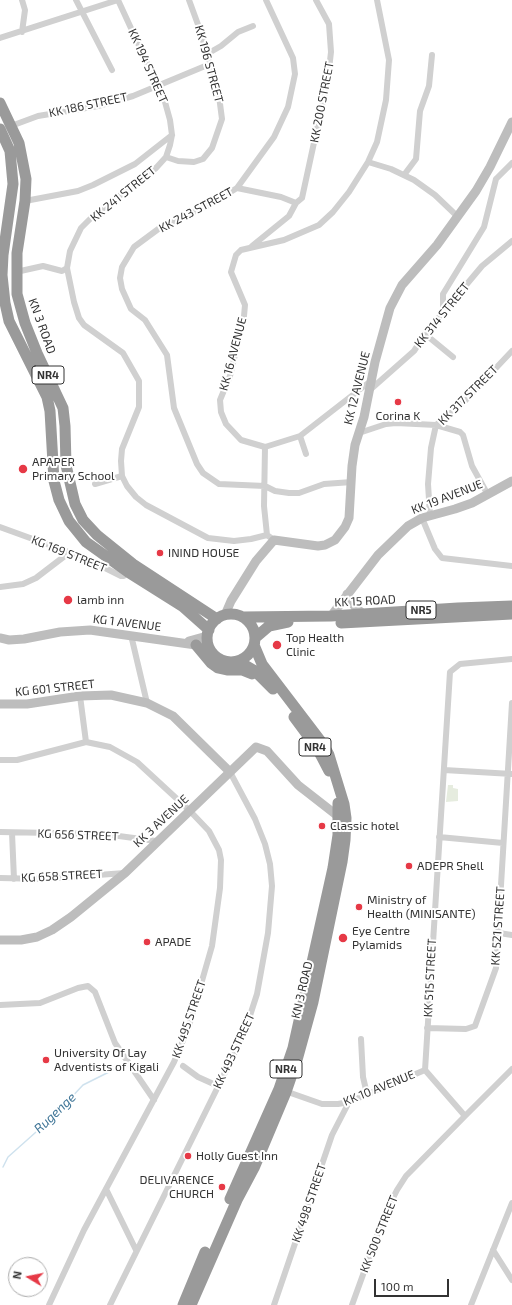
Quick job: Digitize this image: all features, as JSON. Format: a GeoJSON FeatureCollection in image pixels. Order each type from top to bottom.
{"type":"FeatureCollection","features":[{"type":"Feature","properties":{"kind":"highway","name":"KN 3 ROAD"},"geometry":{"type":"LineString","coordinates":[[0,104],[10,151],[13,184],[3,255],[2,275],[5,303],[9,320],[47,397],[50,411],[54,481],[59,500],[69,521],[86,542],[131,568],[184,603]]}},
{"type":"Feature","properties":{"kind":"highway","name":"KN 3 ROAD"},"geometry":{"type":"LineString","coordinates":[[5,128],[19,143],[26,179],[25,201],[16,253],[17,294],[25,322],[63,408],[66,465],[75,504],[83,520],[96,535],[131,568]]}},
{"type":"Feature","properties":{"kind":"highway","name":"NR4"},"geometry":{"type":"LineString","coordinates":[[184,603],[221,617],[234,614],[243,617]]}},
{"type":"Feature","properties":{"kind":"highway","name":"NR4"},"geometry":{"type":"LineString","coordinates":[[184,603],[208,637],[215,656],[222,660],[238,661]]}},
{"type":"Feature","properties":{"kind":"highway","name":"KK 15 ROAD"},"geometry":{"type":"LineString","coordinates":[[243,617],[331,616],[512,606]]}},
{"type":"Feature","properties":{"kind":"highway","name":"KK 15 ROAD"},"geometry":{"type":"LineString","coordinates":[[254,642],[270,626],[281,622],[367,623],[401,619],[512,614]]}},
{"type":"Feature","properties":{"kind":"highway"},"geometry":{"type":"LineString","coordinates":[[208,637],[221,617]]}},
{"type":"Feature","properties":{"kind":"highway"},"geometry":{"type":"LineString","coordinates":[[243,617],[249,622],[254,630],[254,642],[270,683]]}},
{"type":"Feature","properties":{"kind":"highway"},"geometry":{"type":"LineString","coordinates":[[238,661],[244,658],[254,642]]}},
{"type":"Feature","properties":{"kind":"highway"},"geometry":{"type":"LineString","coordinates":[[196,645],[211,663],[218,668],[242,670],[270,683]]}},
{"type":"Feature","properties":{"kind":"highway"},"geometry":{"type":"LineString","coordinates":[[238,661],[255,671],[270,683]]}},
{"type":"Feature","properties":{"kind":"highway","name":"KN 3 ROAD"},"geometry":{"type":"LineString","coordinates":[[191,1305],[234,1206],[254,1168],[283,1090],[315,995],[342,862],[342,792],[330,755],[323,744],[270,683]]}},
{"type":"Feature","properties":{"kind":"highway","name":"KN 3 ROAD"},"geometry":{"type":"LineString","coordinates":[[270,683],[317,748],[328,770],[342,817]]}},
{"type":"Feature","properties":{"kind":"highway","name":"KN 3 ROAD"},"geometry":{"type":"LineString","coordinates":[[183,1305],[283,1090]]}},
{"type":"Feature","properties":{"kind":"main road","name":"KK 12 AVENUE"},"geometry":{"type":"LineString","coordinates":[[271,537],[318,546],[325,545],[335,540],[343,531],[350,518],[352,466],[390,308],[402,285],[437,245],[490,167],[512,122]]}},
{"type":"Feature","properties":{"kind":"main road","name":"KK 19 AVENUE"},"geometry":{"type":"LineString","coordinates":[[331,616],[393,538],[408,526],[426,517],[456,510],[488,495],[512,481]]}},
{"type":"Feature","properties":{"kind":"main road"},"geometry":{"type":"LineString","coordinates":[[221,617],[271,537]]}},
{"type":"Feature","properties":{"kind":"main road"},"geometry":{"type":"LineString","coordinates":[[347,594],[355,607],[364,614]]}},
{"type":"Feature","properties":{"kind":"main road","name":"KG 1 AVENUE"},"geometry":{"type":"LineString","coordinates":[[0,638],[9,640],[24,639],[60,632],[90,630],[196,645],[208,637]]}},
{"type":"Feature","properties":{"kind":"main road","name":"KG 1 AVENUE"},"geometry":{"type":"LineString","coordinates":[[180,642],[208,637]]}},
{"type":"Feature","properties":{"kind":"main road","name":"KG 601 STREET"},"geometry":{"type":"LineString","coordinates":[[0,704],[27,704],[80,696],[111,695],[147,703],[173,716],[230,772]]}},
{"type":"Feature","properties":{"kind":"main road","name":"KK 3 AVENUE"},"geometry":{"type":"LineString","coordinates":[[0,940],[31,938],[52,930],[88,903],[125,872],[256,747],[262,747],[267,751],[298,785],[321,804],[342,817]]}},
{"type":"Feature","properties":{"kind":"main road"},"geometry":{"type":"LineString","coordinates":[[321,804],[338,803]]}},
{"type":"Feature","properties":{"kind":"street"},"geometry":{"type":"LineString","coordinates":[[22,0],[25,10],[22,32]]}},
{"type":"Feature","properties":{"kind":"street"},"geometry":{"type":"LineString","coordinates":[[76,0],[112,70]]}},
{"type":"Feature","properties":{"kind":"street"},"geometry":{"type":"LineString","coordinates":[[0,38],[82,13],[118,0]]}},
{"type":"Feature","properties":{"kind":"street","name":"KK 194 STREET"},"geometry":{"type":"LineString","coordinates":[[118,0],[158,85],[170,120],[172,135]]}},
{"type":"Feature","properties":{"kind":"street","name":"KK 196 STREET"},"geometry":{"type":"LineString","coordinates":[[166,156],[178,161],[194,162],[203,159],[212,148],[222,119],[219,96],[189,0]]}},
{"type":"Feature","properties":{"kind":"street"},"geometry":{"type":"LineString","coordinates":[[266,0],[293,58],[295,74],[288,107],[274,138],[237,188],[281,197],[296,202]]}},
{"type":"Feature","properties":{"kind":"street","name":"KK 200 STREET"},"geometry":{"type":"LineString","coordinates":[[252,246],[289,216],[296,202],[302,198],[328,78],[331,52],[328,24],[316,0]]}},
{"type":"Feature","properties":{"kind":"street","name":"KK 16 AVENUE"},"geometry":{"type":"LineString","coordinates":[[265,447],[242,440],[226,424],[220,407],[220,400],[230,376],[244,316],[245,305],[233,277],[233,265],[241,250],[252,246],[284,240],[319,225],[337,207],[368,162],[377,142],[383,120],[388,81],[389,60],[377,0]]}},
{"type":"Feature","properties":{"kind":"street"},"geometry":{"type":"LineString","coordinates":[[207,54],[221,46],[238,32],[253,26]]}},
{"type":"Feature","properties":{"kind":"street"},"geometry":{"type":"LineString","coordinates":[[404,175],[416,159],[420,111],[429,86],[432,56]]}},
{"type":"Feature","properties":{"kind":"street","name":"KK 186 STREET"},"geometry":{"type":"LineString","coordinates":[[5,128],[38,116],[104,104],[133,96],[210,64]]}},
{"type":"Feature","properties":{"kind":"street"},"geometry":{"type":"LineString","coordinates":[[166,156],[172,135]]}},
{"type":"Feature","properties":{"kind":"street"},"geometry":{"type":"LineString","coordinates":[[25,201],[78,191],[135,164],[172,135]]}},
{"type":"Feature","properties":{"kind":"street","name":"KK 241 STREET"},"geometry":{"type":"LineString","coordinates":[[122,476],[120,461],[122,449],[139,407],[139,381],[123,353],[90,331],[79,318],[71,290],[67,268],[70,251],[81,228],[93,216],[156,168],[166,156]]}},
{"type":"Feature","properties":{"kind":"street"},"geometry":{"type":"LineString","coordinates":[[368,162],[391,169],[404,175],[435,195],[457,216]]}},
{"type":"Feature","properties":{"kind":"street"},"geometry":{"type":"LineString","coordinates":[[443,311],[443,294],[484,227],[496,178],[512,163]]}},
{"type":"Feature","properties":{"kind":"street"},"geometry":{"type":"LineString","coordinates":[[490,167],[496,178]]}},
{"type":"Feature","properties":{"kind":"street","name":"KK 243 STREET"},"geometry":{"type":"LineString","coordinates":[[237,188],[211,204],[161,227],[134,247],[122,266],[120,278],[122,289],[131,309],[145,320],[167,355],[174,408],[197,464],[203,473],[219,484],[265,486],[275,491],[299,493],[324,484],[352,482]]}},
{"type":"Feature","properties":{"kind":"street","name":"KK 314 STREET"},"geometry":{"type":"LineString","coordinates":[[371,384],[414,351],[443,311],[482,266],[512,241]]}},
{"type":"Feature","properties":{"kind":"street"},"geometry":{"type":"LineString","coordinates":[[16,272],[43,266],[62,271],[67,268]]}},
{"type":"Feature","properties":{"kind":"street"},"geometry":{"type":"LineString","coordinates":[[425,334],[453,357]]}},
{"type":"Feature","properties":{"kind":"street","name":"KK 317 STREET"},"geometry":{"type":"LineString","coordinates":[[512,351],[463,403],[436,425],[431,448],[426,517],[435,550],[442,558],[512,566]]}},
{"type":"Feature","properties":{"kind":"street"},"geometry":{"type":"LineString","coordinates":[[96,484],[122,476],[127,486],[141,501],[208,538],[234,541],[271,537],[264,506],[265,447],[300,436],[371,384]]}},
{"type":"Feature","properties":{"kind":"street"},"geometry":{"type":"LineString","coordinates":[[359,433],[386,424],[436,425],[460,432],[463,435],[472,466],[488,495]]}},
{"type":"Feature","properties":{"kind":"street"},"geometry":{"type":"LineString","coordinates":[[300,436],[306,454]]}},
{"type":"Feature","properties":{"kind":"street","name":"KG 169 STREET"},"geometry":{"type":"LineString","coordinates":[[0,527],[70,552],[122,576],[131,568]]}},
{"type":"Feature","properties":{"kind":"street"},"geometry":{"type":"LineString","coordinates":[[0,587],[23,584],[36,578],[70,552]]}},
{"type":"Feature","properties":{"kind":"street"},"geometry":{"type":"LineString","coordinates":[[131,635],[147,703]]}},
{"type":"Feature","properties":{"kind":"street","name":"KK 515 STREET"},"geometry":{"type":"LineString","coordinates":[[425,1070],[450,672],[460,664],[512,660]]}},
{"type":"Feature","properties":{"kind":"street"},"geometry":{"type":"LineString","coordinates":[[0,760],[17,760],[86,742],[80,696]]}},
{"type":"Feature","properties":{"kind":"street","name":"KK 521 STREET"},"geometry":{"type":"LineString","coordinates":[[427,1028],[466,1029],[475,1026],[496,968],[503,843],[510,774],[512,703]]}},
{"type":"Feature","properties":{"kind":"street","name":"KK 495 STREET"},"geometry":{"type":"LineString","coordinates":[[49,1305],[84,1230],[174,1062],[189,1026],[207,969],[216,920],[221,871],[218,850],[209,831],[190,810],[137,762],[110,747],[86,742]]}},
{"type":"Feature","properties":{"kind":"street"},"geometry":{"type":"LineString","coordinates":[[444,770],[510,774]]}},
{"type":"Feature","properties":{"kind":"street","name":"KK 493 STREET"},"geometry":{"type":"LineString","coordinates":[[110,1305],[244,1034],[257,994],[268,933],[272,886],[270,864],[256,819],[230,772]]}},
{"type":"Feature","properties":{"kind":"street","name":"KG 656 STREET"},"geometry":{"type":"LineString","coordinates":[[0,832],[104,834],[156,841]]}},
{"type":"Feature","properties":{"kind":"street"},"geometry":{"type":"LineString","coordinates":[[12,833],[14,879]]}},
{"type":"Feature","properties":{"kind":"street"},"geometry":{"type":"LineString","coordinates":[[439,837],[503,843]]}},
{"type":"Feature","properties":{"kind":"street","name":"KG 658 STREET"},"geometry":{"type":"LineString","coordinates":[[0,878],[43,879],[125,872]]}},
{"type":"Feature","properties":{"kind":"street"},"geometry":{"type":"LineString","coordinates":[[499,934],[512,935]]}},
{"type":"Feature","properties":{"kind":"street"},"geometry":{"type":"LineString","coordinates":[[0,1005],[40,1003],[78,988],[88,986],[95,992],[115,1043],[154,1100]]}},
{"type":"Feature","properties":{"kind":"street"},"geometry":{"type":"LineString","coordinates":[[361,1038],[363,1077],[367,1094]]}},
{"type":"Feature","properties":{"kind":"street"},"geometry":{"type":"LineString","coordinates":[[183,1066],[198,1077],[218,1086]]}},
{"type":"Feature","properties":{"kind":"street"},"geometry":{"type":"LineString","coordinates":[[465,1116],[512,1069]]}},
{"type":"Feature","properties":{"kind":"street","name":"KK 10 AVENUE"},"geometry":{"type":"LineString","coordinates":[[283,1090],[322,1104],[338,1104],[349,1102],[425,1070],[465,1116]]}},
{"type":"Feature","properties":{"kind":"street","name":"KK 498 STREET"},"geometry":{"type":"LineString","coordinates":[[274,1305],[332,1135],[349,1102]]}},
{"type":"Feature","properties":{"kind":"street","name":"KK 500 STREET"},"geometry":{"type":"LineString","coordinates":[[352,1305],[385,1214],[397,1190],[406,1176],[465,1116]]}},
{"type":"Feature","properties":{"kind":"street"},"geometry":{"type":"LineString","coordinates":[[106,1189],[136,1250]]}},
{"type":"Feature","properties":{"kind":"street"},"geometry":{"type":"LineString","coordinates":[[471,1305],[512,1203]]}},
{"type":"Feature","properties":{"kind":"street"},"geometry":{"type":"LineString","coordinates":[[493,1250],[512,1280]]}},
{"type":"Feature","properties":{"kind":"shaded area"},"geometry":{"type":"Polygon","coordinates":[[[448,785],[453,785],[453,788],[458,789],[458,801],[446,802],[448,785]]]}},
{"type":"Feature","properties":{"kind":"waterway","name":"Rugenge"},"geometry":{"type":"LineString","coordinates":[[3,1167],[8,1157],[54,1116],[83,1085],[115,1069]]}},
{"type":"Feature","properties":{"kind":"place","name":"Corina K"},"geometry":{"type":"Point","coordinates":[398,402]}},
{"type":"Feature","properties":{"kind":"place","name":"APAPER Primary School"},"geometry":{"type":"Point","coordinates":[23,469]}},
{"type":"Feature","properties":{"kind":"place","name":"ININD HOUSE"},"geometry":{"type":"Point","coordinates":[160,553]}},
{"type":"Feature","properties":{"kind":"place","name":"lamb inn"},"geometry":{"type":"Point","coordinates":[68,600]}},
{"type":"Feature","properties":{"kind":"place","name":"Top Health Clinic"},"geometry":{"type":"Point","coordinates":[277,645]}},
{"type":"Feature","properties":{"kind":"place","name":"Classic hotel"},"geometry":{"type":"Point","coordinates":[322,826]}},
{"type":"Feature","properties":{"kind":"place","name":"ADEPR Shell"},"geometry":{"type":"Point","coordinates":[409,866]}},
{"type":"Feature","properties":{"kind":"place","name":"Ministry of Health (MINISANTE)"},"geometry":{"type":"Point","coordinates":[359,907]}},
{"type":"Feature","properties":{"kind":"place","name":"Eye Centre Pylamids"},"geometry":{"type":"Point","coordinates":[343,938]}},
{"type":"Feature","properties":{"kind":"place","name":"APADE"},"geometry":{"type":"Point","coordinates":[147,942]}},
{"type":"Feature","properties":{"kind":"place","name":"University Of Lay Adventists of Kigali"},"geometry":{"type":"Point","coordinates":[46,1060]}},
{"type":"Feature","properties":{"kind":"place","name":"Holly Guest Inn"},"geometry":{"type":"Point","coordinates":[188,1156]}},
{"type":"Feature","properties":{"kind":"place","name":"DELIVARENCE CHURCH"},"geometry":{"type":"Point","coordinates":[222,1187]}}]}
